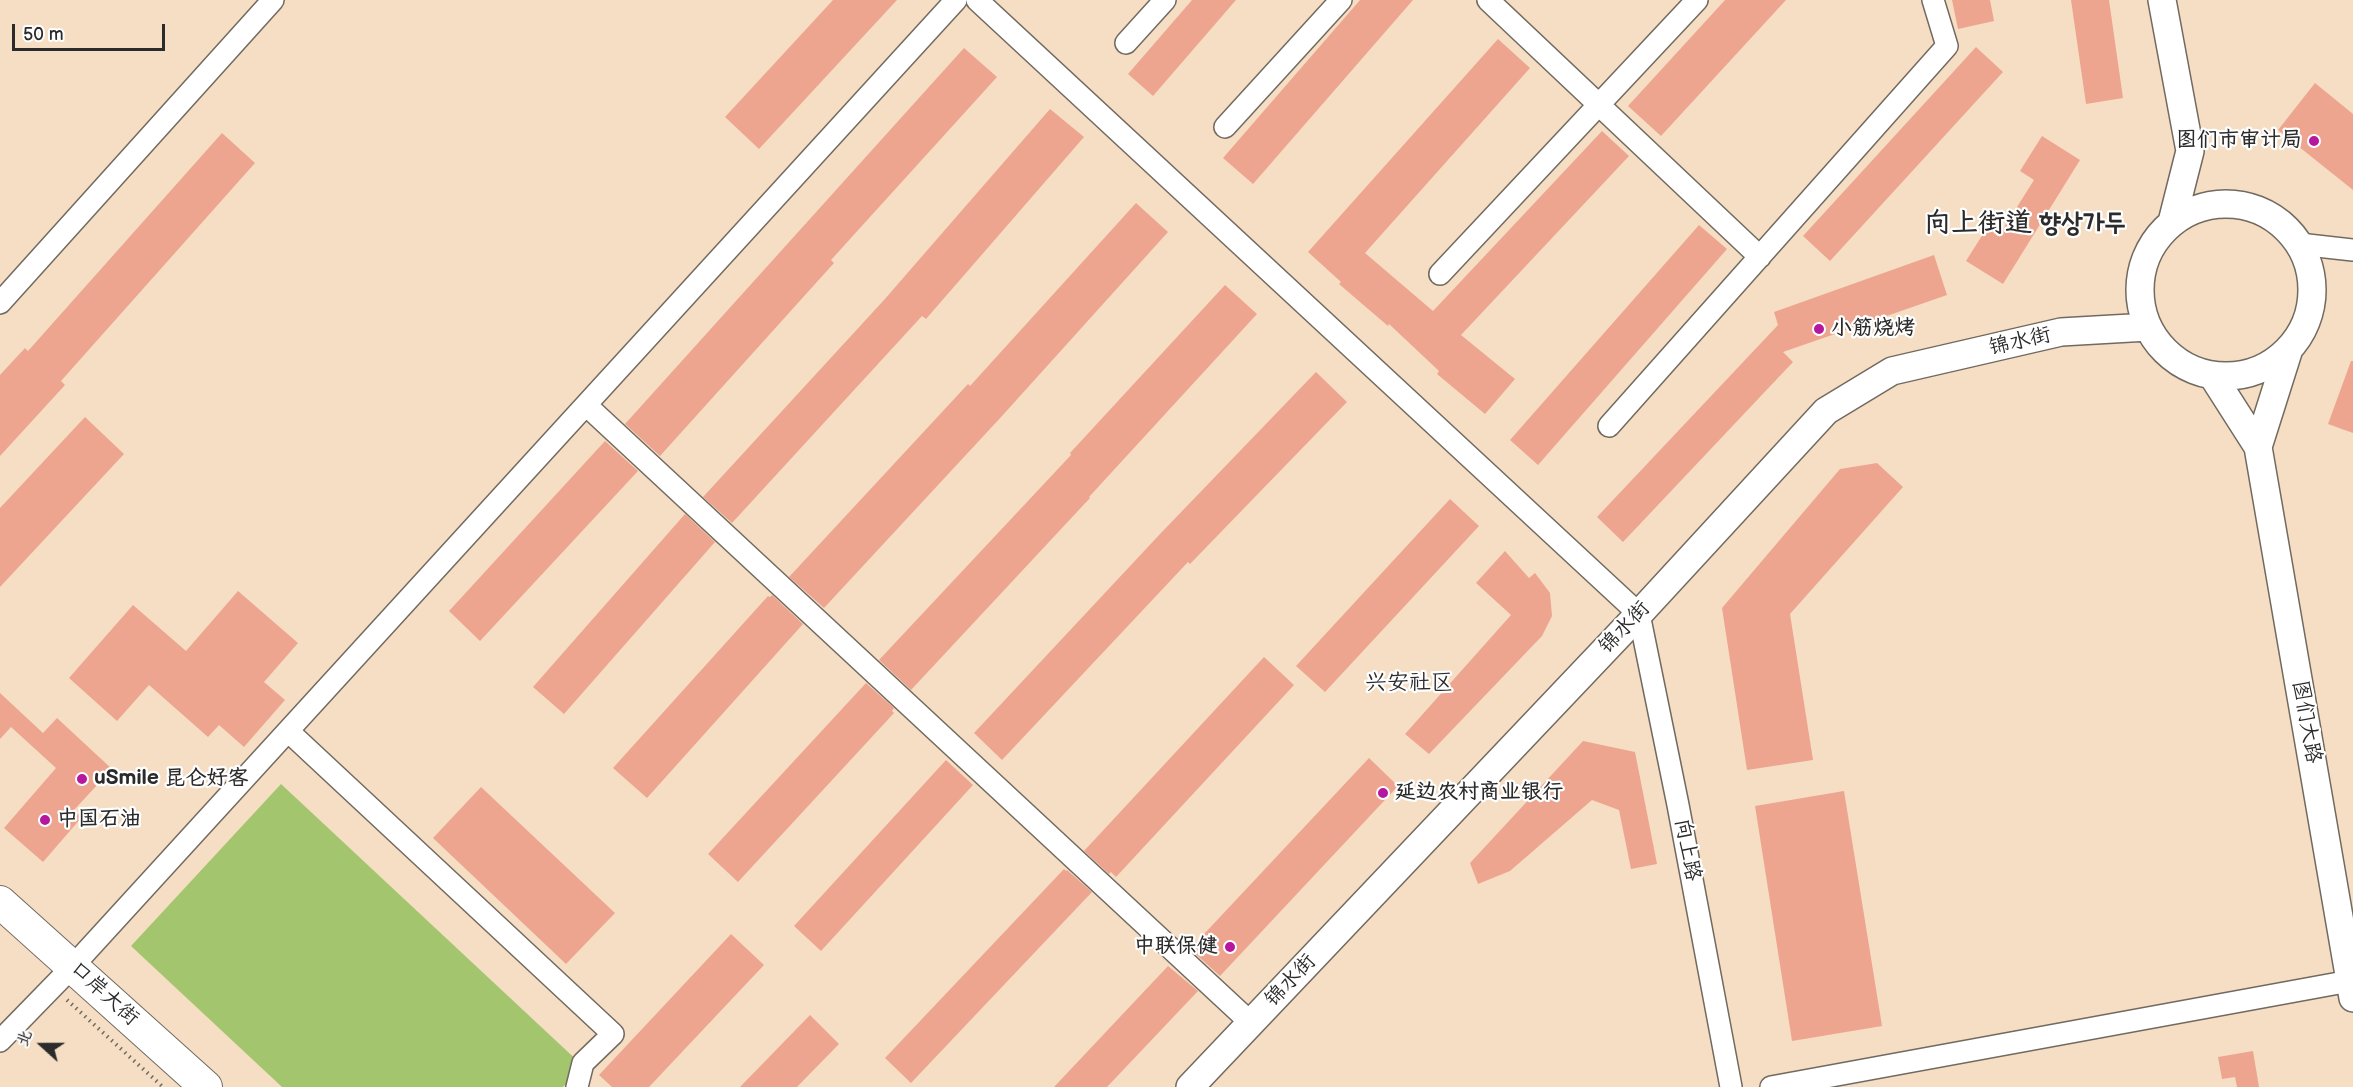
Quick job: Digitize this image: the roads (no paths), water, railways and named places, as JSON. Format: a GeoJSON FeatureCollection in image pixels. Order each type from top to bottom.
{"type":"FeatureCollection","features":[{"type":"Feature","properties":{"kind":"highway","name":"口岸大街"},"geometry":{"type":"LineString","coordinates":[[0,902],[63,976],[206,1087]]}},
{"type":"Feature","properties":{"kind":"main road"},"geometry":{"type":"LineString","coordinates":[[2162,0],[2190,151],[2172,222]]}},
{"type":"Feature","properties":{"kind":"main road"},"geometry":{"type":"LineString","coordinates":[[2258,447],[2289,349],[2304,325],[2312,298],[2310,270],[2299,244],[2280,222],[2254,208],[2226,203],[2197,208],[2172,222],[2153,244],[2141,270],[2140,299],[2148,327],[2163,350],[2185,366],[2212,375],[2240,375],[2266,366],[2289,349]]}},
{"type":"Feature","properties":{"kind":"main road","name":"锦水街"},"geometry":{"type":"LineString","coordinates":[[1190,1087],[1639,614],[1826,411],[1892,371],[2061,332],[2148,327]]}},
{"type":"Feature","properties":{"kind":"main road"},"geometry":{"type":"LineString","coordinates":[[2212,375],[2258,447]]}},
{"type":"Feature","properties":{"kind":"main road","name":"图们大路"},"geometry":{"type":"LineString","coordinates":[[2258,447],[2345,908],[2352,990]]}},
{"type":"Feature","properties":{"kind":"street"},"geometry":{"type":"LineString","coordinates":[[0,303],[273,0]]}},
{"type":"Feature","properties":{"kind":"street"},"geometry":{"type":"LineString","coordinates":[[3,1033],[63,976],[956,0]]}},
{"type":"Feature","properties":{"kind":"street"},"geometry":{"type":"LineString","coordinates":[[977,0],[1639,614]]}},
{"type":"Feature","properties":{"kind":"street"},"geometry":{"type":"LineString","coordinates":[[1126,43],[1165,0]]}},
{"type":"Feature","properties":{"kind":"street"},"geometry":{"type":"LineString","coordinates":[[1225,127],[1341,0]]}},
{"type":"Feature","properties":{"kind":"street"},"geometry":{"type":"LineString","coordinates":[[1488,0],[1760,257]]}},
{"type":"Feature","properties":{"kind":"street"},"geometry":{"type":"LineString","coordinates":[[1440,274],[1697,0]]}},
{"type":"Feature","properties":{"kind":"street"},"geometry":{"type":"LineString","coordinates":[[1609,426],[1947,46],[1933,0]]}},
{"type":"Feature","properties":{"kind":"street"},"geometry":{"type":"LineString","coordinates":[[2299,244],[2353,250]]}},
{"type":"Feature","properties":{"kind":"street"},"geometry":{"type":"LineString","coordinates":[[586,405],[1251,1023]]}},
{"type":"Feature","properties":{"kind":"street","name":"向上路"},"geometry":{"type":"LineString","coordinates":[[1639,614],[1678,805],[1731,1087]]}},
{"type":"Feature","properties":{"kind":"street"},"geometry":{"type":"LineString","coordinates":[[288,731],[613,1034],[583,1064],[579,1084],[576,1087]]}},
{"type":"Feature","properties":{"kind":"street"},"geometry":{"type":"LineString","coordinates":[[1771,1087],[2352,990]]}},
{"type":"Feature","properties":{"kind":"place","name":"图们市审计局"},"geometry":{"type":"Point","coordinates":[2314,141]}},
{"type":"Feature","properties":{"kind":"place","name":"小筋烧烤"},"geometry":{"type":"Point","coordinates":[1819,329]}},
{"type":"Feature","properties":{"kind":"place","name":"uSmile 昆仑好客"},"geometry":{"type":"Point","coordinates":[82,779]}},
{"type":"Feature","properties":{"kind":"place","name":"延边农村商业银行"},"geometry":{"type":"Point","coordinates":[1383,793]}},
{"type":"Feature","properties":{"kind":"place","name":"中国石油"},"geometry":{"type":"Point","coordinates":[45,820]}},
{"type":"Feature","properties":{"kind":"place","name":"中联保健"},"geometry":{"type":"Point","coordinates":[1230,947]}},
{"type":"Feature","properties":{"kind":"district","name":"向上街道 향상가두"},"geometry":{"type":"Point","coordinates":[2025,224]}},
{"type":"Feature","properties":{"kind":"district","name":"兴安社区"},"geometry":{"type":"Point","coordinates":[1409,683]}}]}
